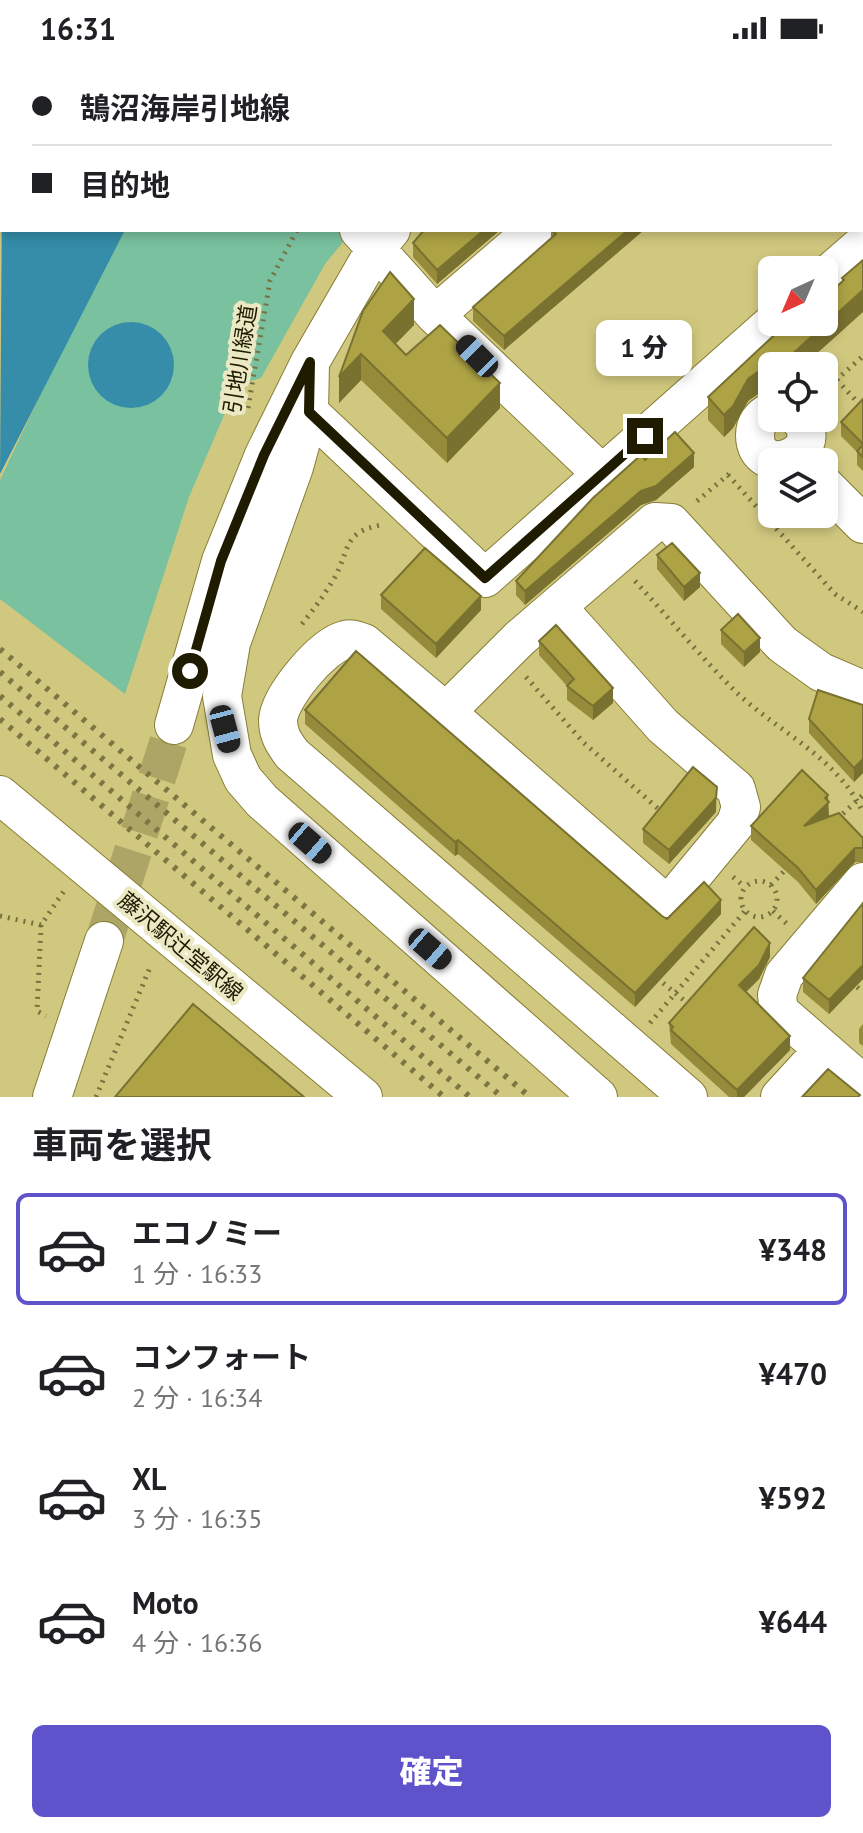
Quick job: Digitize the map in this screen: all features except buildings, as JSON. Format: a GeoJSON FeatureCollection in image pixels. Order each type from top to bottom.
{"type":"FeatureCollection","features":[{"type":"Feature","properties":{"kind":"street"},"geometry":{"type":"LineString","coordinates":[[435,315],[532,232]]}},
{"type":"Feature","properties":{"kind":"street"},"geometry":{"type":"LineString","coordinates":[[174,725],[221,561],[264,455],[375,236],[435,315],[602,474]]}},
{"type":"Feature","properties":{"kind":"street"},"geometry":{"type":"LineString","coordinates":[[838,266],[863,244]]}},
{"type":"Feature","properties":{"kind":"street"},"geometry":{"type":"LineString","coordinates":[[309,412],[485,578],[758,336]]}},
{"type":"Feature","properties":{"kind":"street"},"geometry":{"type":"LineString","coordinates":[[310,362],[309,412],[294,467],[231,643],[222,696],[232,755],[243,779],[262,801],[598,1097]]}},
{"type":"Feature","properties":{"kind":"street"},"geometry":{"type":"LineString","coordinates":[[758,424],[755,429],[760,448]]}},
{"type":"Feature","properties":{"kind":"street"},"geometry":{"type":"LineString","coordinates":[[838,499],[863,524]]}},
{"type":"Feature","properties":{"kind":"street"},"geometry":{"type":"LineString","coordinates":[[446,712],[504,653],[655,522],[671,523],[782,644],[821,672],[863,690]]}},
{"type":"Feature","properties":{"kind":"street"},"geometry":{"type":"LineString","coordinates":[[557,607],[663,726],[736,789],[741,807],[736,823],[674,898],[659,898],[364,643],[348,638],[329,647],[289,692],[278,717],[279,736],[292,754],[688,1097]]}},
{"type":"Feature","properties":{"kind":"street","name":"藤沢駅辻堂駅線"},"geometry":{"type":"LineString","coordinates":[[0,795],[363,1097]]}},
{"type":"Feature","properties":{"kind":"street"},"geometry":{"type":"LineString","coordinates":[[863,882],[784,975],[777,995],[779,1011],[863,1084]]}},
{"type":"Feature","properties":{"kind":"street"},"geometry":{"type":"LineString","coordinates":[[52,1097],[104,941]]}},
{"type":"Feature","properties":{"kind":"street"},"geometry":{"type":"LineString","coordinates":[[780,1097],[823,1050]]}},
{"type":"Feature","properties":{"kind":"path","name":"引地川緑道"},"geometry":{"type":"LineString","coordinates":[[248,411],[270,281],[296,232]]}},
{"type":"Feature","properties":{"kind":"path"},"geometry":{"type":"LineString","coordinates":[[838,379],[863,356]]}},
{"type":"Feature","properties":{"kind":"path"},"geometry":{"type":"LineString","coordinates":[[838,381],[863,408]]}},
{"type":"Feature","properties":{"kind":"path"},"geometry":{"type":"LineString","coordinates":[[671,523],[758,454]]}},
{"type":"Feature","properties":{"kind":"path"},"geometry":{"type":"LineString","coordinates":[[728,475],[835,594],[863,612]]}},
{"type":"Feature","properties":{"kind":"path"},"geometry":{"type":"LineString","coordinates":[[297,629],[323,598],[339,569],[346,545],[363,528],[386,524]]}},
{"type":"Feature","properties":{"kind":"path"},"geometry":{"type":"LineString","coordinates":[[613,556],[736,692],[816,756],[860,797],[863,813]]}},
{"type":"Feature","properties":{"kind":"path"},"geometry":{"type":"LineString","coordinates":[[504,653],[583,742],[745,887]]}},
{"type":"Feature","properties":{"kind":"path"},"geometry":{"type":"LineString","coordinates":[[835,820],[860,797]]}},
{"type":"Feature","properties":{"kind":"path"},"geometry":{"type":"LineString","coordinates":[[771,885],[793,863]]}},
{"type":"Feature","properties":{"kind":"path"},"geometry":{"type":"LineString","coordinates":[[760,880],[771,885],[777,895],[773,911],[756,918],[745,911],[740,899],[745,887],[760,880]]}},
{"type":"Feature","properties":{"kind":"path"},"geometry":{"type":"LineString","coordinates":[[50,1019],[37,1011],[41,925],[65,891]]}},
{"type":"Feature","properties":{"kind":"path"},"geometry":{"type":"LineString","coordinates":[[630,1047],[745,911]]}},
{"type":"Feature","properties":{"kind":"path"},"geometry":{"type":"LineString","coordinates":[[0,916],[41,925]]}},
{"type":"Feature","properties":{"kind":"path"},"geometry":{"type":"LineString","coordinates":[[96,1097],[152,964]]}},
{"type":"Feature","properties":{"kind":"path"},"geometry":{"type":"LineString","coordinates":[[651,973],[698,1012]]}},
{"type":"Feature","properties":{"kind":"green space"},"geometry":{"type":"Polygon","coordinates":[[[124,232],[351,232],[325,264],[261,378],[237,385],[189,497],[125,694],[0,599],[0,480],[105,258],[124,232]]]}},
{"type":"Feature","properties":{"kind":"water"},"geometry":{"type":"Polygon","coordinates":[[[2,232],[124,232],[0,474],[2,232]]]}},
{"type":"Feature","properties":{"kind":"water"},"geometry":{"type":"Polygon","coordinates":[[[123,322],[139,322],[162,334],[171,348],[174,365],[171,382],[162,396],[139,408],[123,408],[107,401],[95,389],[88,373],[88,357],[95,341],[107,329],[123,322]]]}},
{"type":"Feature","properties":{"kind":"tunnel"},"geometry":{"type":"LineString","coordinates":[[104,941],[174,725]]}},
{"type":"Feature","properties":{"kind":"railway"},"geometry":{"type":"LineString","coordinates":[[0,649],[530,1097]]}},
{"type":"Feature","properties":{"kind":"railway"},"geometry":{"type":"LineString","coordinates":[[0,672],[502,1097]]}},
{"type":"Feature","properties":{"kind":"railway"},"geometry":{"type":"LineString","coordinates":[[0,696],[470,1097]]}},
{"type":"Feature","properties":{"kind":"railway"},"geometry":{"type":"LineString","coordinates":[[0,719],[444,1097]]}},
{"type":"Feature","properties":{"kind":"route"},"geometry":{"type":"LineString","coordinates":[[190,671],[221,561],[264,455],[310,362],[309,412],[317,416],[485,578],[645,436]]}}]}
